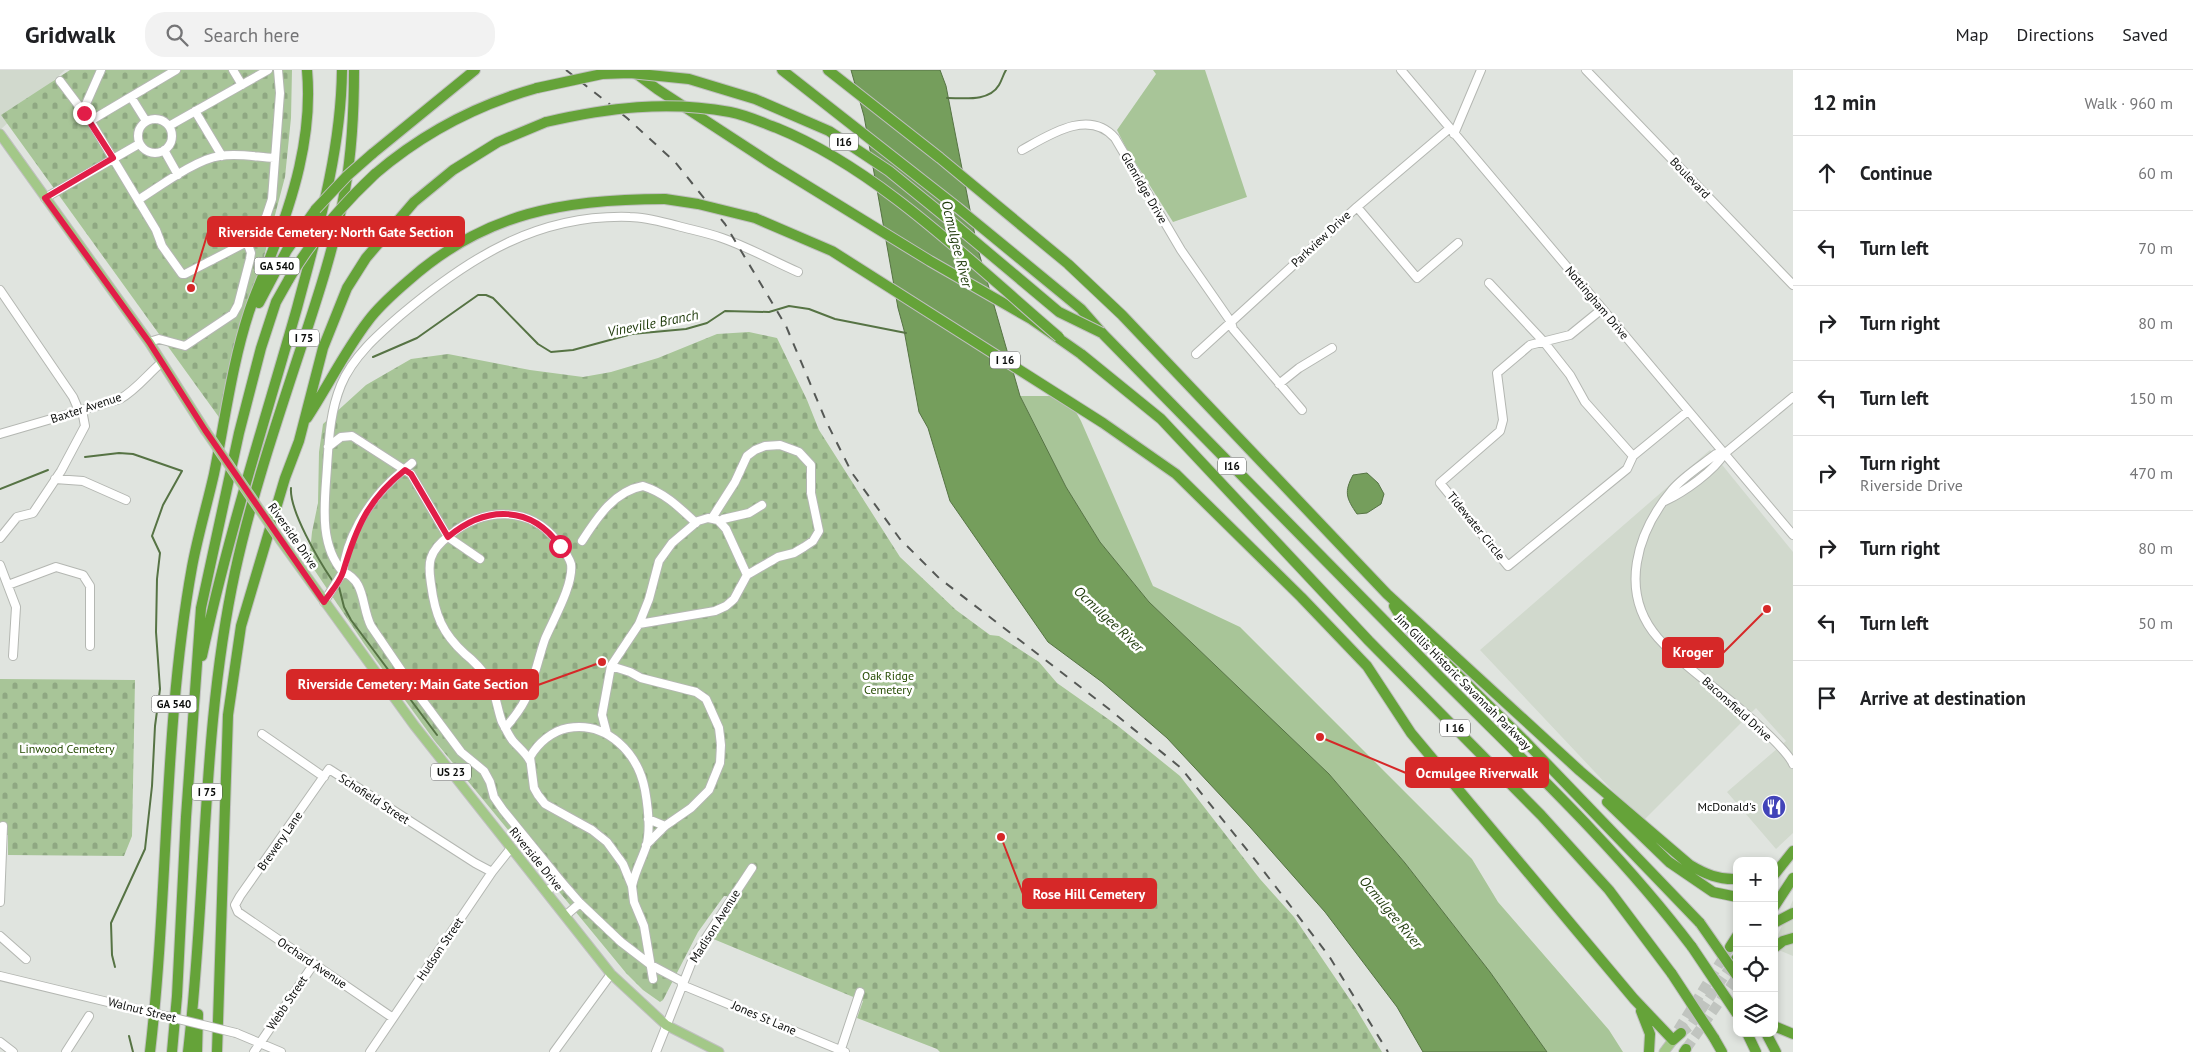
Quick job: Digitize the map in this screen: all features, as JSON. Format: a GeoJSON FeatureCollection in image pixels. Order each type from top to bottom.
{"type":"FeatureCollection","features":[{"type":"Feature","properties":{"kind":"highway"},"geometry":{"type":"LineString","coordinates":[[246,328],[248,314],[270,258],[299,170],[308,115],[306,70]]}},
{"type":"Feature","properties":{"kind":"highway","name":"I 75"},"geometry":{"type":"LineString","coordinates":[[172,1052],[177,996],[193,706],[227,549],[323,211],[338,136],[342,70]]}},
{"type":"Feature","properties":{"kind":"highway","name":"I 75"},"geometry":{"type":"LineString","coordinates":[[188,1052],[210,737],[225,626],[254,496],[312,312],[341,210],[351,146],[354,70]]}},
{"type":"Feature","properties":{"kind":"highway","name":"GA 540"},"geometry":{"type":"LineString","coordinates":[[150,1052],[162,925],[171,733],[180,637],[193,564],[234,369],[246,328],[287,250],[316,209],[347,176],[372,154],[475,70]]}},
{"type":"Feature","properties":{"kind":"highway","name":"I 16"},"geometry":{"type":"LineString","coordinates":[[632,70],[685,108],[808,186],[1059,338],[1162,419],[1369,641],[1541,815],[1609,890],[1672,974],[1722,1052]]}},
{"type":"Feature","properties":{"kind":"highway"},"geometry":{"type":"LineString","coordinates":[[782,70],[1027,264],[1080,309],[1102,333]]}},
{"type":"Feature","properties":{"kind":"highway"},"geometry":{"type":"LineString","coordinates":[[828,70],[1068,264],[1122,315],[1387,594],[1580,772],[1690,865],[1706,874],[1733,879]]}},
{"type":"Feature","properties":{"kind":"highway","name":"I16"},"geometry":{"type":"LineString","coordinates":[[193,706],[200,608],[239,433],[261,348],[276,302],[308,247],[329,220],[375,174],[412,145],[452,120],[502,98],[537,88],[602,74],[630,73],[689,79],[755,99],[828,131],[889,172],[953,222],[1059,312],[1102,333],[1362,598]]}},
{"type":"Feature","properties":{"kind":"highway"},"geometry":{"type":"LineString","coordinates":[[217,1052],[228,715],[233,670],[241,626],[285,478],[304,423],[323,348],[347,288],[366,258],[414,202],[454,170],[498,142],[546,122],[608,109],[663,105],[730,112],[753,118],[824,150],[871,181],[915,214],[1059,338]]}},
{"type":"Feature","properties":{"kind":"highway","name":"I 16"},"geometry":{"type":"LineString","coordinates":[[304,423],[368,320],[421,269],[449,249],[473,234],[517,216],[560,206],[602,200],[665,199],[698,204],[755,218],[832,251],[1103,423],[1176,474],[1302,597],[1368,666],[1411,733],[1634,999]]}},
{"type":"Feature","properties":{"kind":"highway"},"geometry":{"type":"LineString","coordinates":[[1387,594],[1403,620],[1512,727],[1700,924],[1733,974]]}},
{"type":"Feature","properties":{"kind":"highway","name":"Jim Gillis Historic Savannah Parkway"},"geometry":{"type":"LineString","coordinates":[[1362,598],[1613,851],[1659,904],[1692,947],[1733,1008]]}},
{"type":"Feature","properties":{"kind":"highway"},"geometry":{"type":"LineString","coordinates":[[1580,772],[1611,806],[1669,862],[1713,892],[1733,897]]}},
{"type":"Feature","properties":{"kind":"highway"},"geometry":{"type":"LineString","coordinates":[[1778,869],[1793,851]]}},
{"type":"Feature","properties":{"kind":"highway"},"geometry":{"type":"LineString","coordinates":[[1778,902],[1793,878]]}},
{"type":"Feature","properties":{"kind":"highway"},"geometry":{"type":"LineString","coordinates":[[1778,909],[1793,912]]}},
{"type":"Feature","properties":{"kind":"highway"},"geometry":{"type":"LineString","coordinates":[[1778,921],[1793,912]]}},
{"type":"Feature","properties":{"kind":"highway"},"geometry":{"type":"LineString","coordinates":[[1775,947],[1783,941],[1793,938]]}},
{"type":"Feature","properties":{"kind":"highway"},"geometry":{"type":"LineString","coordinates":[[1730,947],[1733,942]]}},
{"type":"Feature","properties":{"kind":"highway"},"geometry":{"type":"LineString","coordinates":[[194,983],[198,1010],[197,1052]]}},
{"type":"Feature","properties":{"kind":"highway"},"geometry":{"type":"LineString","coordinates":[[1634,999],[1677,1035]]}},
{"type":"Feature","properties":{"kind":"highway"},"geometry":{"type":"LineString","coordinates":[[1634,999],[1650,1034],[1649,1052]]}},
{"type":"Feature","properties":{"kind":"highway"},"geometry":{"type":"LineString","coordinates":[[1778,1028],[1793,1034]]}},
{"type":"Feature","properties":{"kind":"highway"},"geometry":{"type":"LineString","coordinates":[[1748,1037],[1756,1052]]}},
{"type":"Feature","properties":{"kind":"highway"},"geometry":{"type":"LineString","coordinates":[[1768,1037],[1776,1052]]}},
{"type":"Feature","properties":{"kind":"main road","name":"Riverside Drive"},"geometry":{"type":"LineString","coordinates":[[0,134],[149,342],[205,430],[281,541],[414,725],[611,974],[666,1025],[719,1052]]}},
{"type":"Feature","properties":{"kind":"main road"},"geometry":{"type":"LineString","coordinates":[[1664,1052],[1677,1035]]}},
{"type":"Feature","properties":{"kind":"street"},"geometry":{"type":"LineString","coordinates":[[84,113],[101,70]]}},
{"type":"Feature","properties":{"kind":"street"},"geometry":{"type":"LineString","coordinates":[[90,121],[176,70]]}},
{"type":"Feature","properties":{"kind":"street"},"geometry":{"type":"LineString","coordinates":[[233,70],[242,85]]}},
{"type":"Feature","properties":{"kind":"street"},"geometry":{"type":"LineString","coordinates":[[169,126],[268,70]]}},
{"type":"Feature","properties":{"kind":"street"},"geometry":{"type":"LineString","coordinates":[[60,81],[90,121],[156,230],[162,246],[182,274],[190,273],[247,242],[266,217],[272,199],[280,93],[278,70]]}},
{"type":"Feature","properties":{"kind":"street","name":"Nottingham Drive"},"geometry":{"type":"LineString","coordinates":[[1401,70],[1793,535]]}},
{"type":"Feature","properties":{"kind":"street"},"geometry":{"type":"LineString","coordinates":[[1452,131],[1481,70]]}},
{"type":"Feature","properties":{"kind":"street","name":"Boulevard"},"geometry":{"type":"LineString","coordinates":[[1586,70],[1793,285]]}},
{"type":"Feature","properties":{"kind":"street"},"geometry":{"type":"LineString","coordinates":[[130,97],[146,121]]}},
{"type":"Feature","properties":{"kind":"street"},"geometry":{"type":"LineString","coordinates":[[195,112],[222,156]]}},
{"type":"Feature","properties":{"kind":"street"},"geometry":{"type":"LineString","coordinates":[[156,118],[169,126],[172,136],[169,147],[164,150],[153,153],[139,144],[138,134],[146,121],[156,118]]}},
{"type":"Feature","properties":{"kind":"street","name":"Glenridge Drive"},"geometry":{"type":"LineString","coordinates":[[1022,150],[1050,135],[1082,124],[1093,124],[1109,131],[1115,138],[1181,250],[1231,322],[1233,329],[1302,410]]}},
{"type":"Feature","properties":{"kind":"street","name":"Parkview Drive"},"geometry":{"type":"LineString","coordinates":[[1196,354],[1357,207],[1452,131]]}},
{"type":"Feature","properties":{"kind":"street"},"geometry":{"type":"LineString","coordinates":[[45,198],[139,144]]}},
{"type":"Feature","properties":{"kind":"street"},"geometry":{"type":"LineString","coordinates":[[164,150],[178,175]]}},
{"type":"Feature","properties":{"kind":"street"},"geometry":{"type":"LineString","coordinates":[[138,200],[207,159],[237,154],[274,158]]}},
{"type":"Feature","properties":{"kind":"street"},"geometry":{"type":"LineString","coordinates":[[1357,207],[1417,278],[1458,243]]}},
{"type":"Feature","properties":{"kind":"street","name":"Jones St Lane"},"geometry":{"type":"LineString","coordinates":[[798,272],[723,238],[644,218],[617,217],[553,226],[527,234],[491,250],[461,268],[424,296],[368,346],[351,367],[341,385],[328,433],[325,527],[333,555],[343,572],[356,579],[366,616],[371,626],[414,690],[461,752],[484,772],[498,804],[580,903],[620,942],[651,966],[683,984],[842,1051]]}},
{"type":"Feature","properties":{"kind":"street"},"geometry":{"type":"LineString","coordinates":[[149,342],[159,339],[185,346],[233,314],[238,305],[250,259],[251,253],[247,242]]}},
{"type":"Feature","properties":{"kind":"street"},"geometry":{"type":"LineString","coordinates":[[1489,283],[1544,342],[1570,375],[1585,402],[1633,456]]}},
{"type":"Feature","properties":{"kind":"street"},"geometry":{"type":"LineString","coordinates":[[0,290],[73,397],[81,411],[85,426],[33,513],[17,517],[0,538]]}},
{"type":"Feature","properties":{"kind":"street","name":"Tidewater Circle"},"geometry":{"type":"LineString","coordinates":[[1602,309],[1570,335],[1530,346],[1497,372],[1503,420],[1500,431],[1440,482],[1508,566],[1627,470],[1633,456],[1688,411]]}},
{"type":"Feature","properties":{"kind":"street"},"geometry":{"type":"LineString","coordinates":[[1280,384],[1299,368],[1332,348]]}},
{"type":"Feature","properties":{"kind":"street","name":"Baxter Avenue"},"geometry":{"type":"LineString","coordinates":[[0,434],[81,411],[128,395],[161,363]]}},
{"type":"Feature","properties":{"kind":"street","name":"Baconsfield Drive"},"geometry":{"type":"LineString","coordinates":[[1793,397],[1724,454],[1719,462],[1679,494],[1664,502],[1646,530],[1636,558],[1636,587],[1644,616],[1663,643],[1757,724],[1793,762]]}},
{"type":"Feature","properties":{"kind":"street"},"geometry":{"type":"LineString","coordinates":[[328,447],[342,437],[352,436],[411,474],[448,537],[480,559]]}},
{"type":"Feature","properties":{"kind":"street"},"geometry":{"type":"LineString","coordinates":[[639,624],[715,611],[726,606],[734,599],[748,575],[778,557],[794,553],[813,541],[819,531],[811,493],[811,465],[799,452],[789,447],[772,445],[755,450],[747,456],[716,520]]}},
{"type":"Feature","properties":{"kind":"street"},"geometry":{"type":"LineString","coordinates":[[324,602],[343,572],[344,563],[360,521],[378,495],[392,480],[412,464]]}},
{"type":"Feature","properties":{"kind":"street"},"geometry":{"type":"LineString","coordinates":[[55,479],[83,481],[126,500]]}},
{"type":"Feature","properties":{"kind":"street"},"geometry":{"type":"LineString","coordinates":[[582,541],[592,525],[611,503],[623,493],[636,487],[643,486],[664,495],[696,523]]}},
{"type":"Feature","properties":{"kind":"street"},"geometry":{"type":"LineString","coordinates":[[608,734],[602,717],[611,666],[639,624],[649,599],[659,561],[672,543],[703,518],[716,520],[749,513],[757,510],[762,504]]}},
{"type":"Feature","properties":{"kind":"street"},"geometry":{"type":"LineString","coordinates":[[505,728],[525,701],[539,656],[568,584],[570,564],[548,530],[525,517],[502,515],[480,517],[448,537],[434,551],[430,563],[438,616],[448,635],[471,658],[488,680],[505,728],[530,761]]}},
{"type":"Feature","properties":{"kind":"street"},"geometry":{"type":"LineString","coordinates":[[716,520],[726,529],[748,575]]}},
{"type":"Feature","properties":{"kind":"street"},"geometry":{"type":"LineString","coordinates":[[0,565],[16,607],[13,656]]}},
{"type":"Feature","properties":{"kind":"street"},"geometry":{"type":"LineString","coordinates":[[8,585],[56,567],[83,575],[90,586],[90,646]]}},
{"type":"Feature","properties":{"kind":"street"},"geometry":{"type":"LineString","coordinates":[[611,666],[641,678],[696,692],[706,699],[716,718],[721,745],[716,776],[709,790],[699,801],[665,826],[646,845]]}},
{"type":"Feature","properties":{"kind":"street"},"geometry":{"type":"LineString","coordinates":[[590,727],[602,717]]}},
{"type":"Feature","properties":{"kind":"street"},"geometry":{"type":"LineString","coordinates":[[632,886],[646,845],[648,819],[645,791],[640,773],[624,748],[608,734],[590,727],[574,727],[559,730],[543,740],[532,754],[530,761],[534,788],[545,804],[592,830],[607,842],[623,864],[632,886],[634,902],[644,926],[653,978]]}},
{"type":"Feature","properties":{"kind":"street","name":"Schofield Street"},"geometry":{"type":"LineString","coordinates":[[262,734],[324,777],[329,769],[449,847],[492,872]]}},
{"type":"Feature","properties":{"kind":"street","name":"Brewery Lane"},"geometry":{"type":"LineString","coordinates":[[235,904],[324,777]]}},
{"type":"Feature","properties":{"kind":"street"},"geometry":{"type":"LineString","coordinates":[[648,819],[665,826]]}},
{"type":"Feature","properties":{"kind":"street"},"geometry":{"type":"LineString","coordinates":[[0,902],[3,826]]}},
{"type":"Feature","properties":{"kind":"street","name":"Hudson Street"},"geometry":{"type":"LineString","coordinates":[[370,1052],[492,872],[511,848]]}},
{"type":"Feature","properties":{"kind":"street"},"geometry":{"type":"LineString","coordinates":[[623,864],[638,864]]}},
{"type":"Feature","properties":{"kind":"street","name":"Madison Avenue"},"geometry":{"type":"LineString","coordinates":[[656,1052],[694,956],[752,868]]}},
{"type":"Feature","properties":{"kind":"street"},"geometry":{"type":"LineString","coordinates":[[546,892],[560,880]]}},
{"type":"Feature","properties":{"kind":"street"},"geometry":{"type":"LineString","coordinates":[[565,916],[580,903]]}},
{"type":"Feature","properties":{"kind":"street","name":"Orchard Avenue"},"geometry":{"type":"LineString","coordinates":[[235,904],[238,912],[393,1018]]}},
{"type":"Feature","properties":{"kind":"street"},"geometry":{"type":"LineString","coordinates":[[0,936],[26,958]]}},
{"type":"Feature","properties":{"kind":"street","name":"Webb Street"},"geometry":{"type":"LineString","coordinates":[[254,1052],[313,965]]}},
{"type":"Feature","properties":{"kind":"street"},"geometry":{"type":"LineString","coordinates":[[554,1052],[611,974]]}},
{"type":"Feature","properties":{"kind":"street","name":"Walnut Street"},"geometry":{"type":"LineString","coordinates":[[0,976],[236,1033],[281,1052]]}},
{"type":"Feature","properties":{"kind":"street"},"geometry":{"type":"LineString","coordinates":[[842,1051],[860,992]]}},
{"type":"Feature","properties":{"kind":"street"},"geometry":{"type":"LineString","coordinates":[[66,1052],[89,1016]]}},
{"type":"Feature","properties":{"kind":"street"},"geometry":{"type":"LineString","coordinates":[[0,1042],[13,1052]]}},
{"type":"Feature","properties":{"kind":"shaded area"},"geometry":{"type":"Polygon","coordinates":[[[0,70],[65,70],[0,130],[0,70]]]}},
{"type":"Feature","properties":{"kind":"shaded area"},"geometry":{"type":"Polygon","coordinates":[[[1710,450],[1793,552],[1793,833],[1776,849],[1727,792],[1786,741],[1756,708],[1642,822],[1480,650],[1710,450]]]}},
{"type":"Feature","properties":{"kind":"shaded area"},"geometry":{"type":"Polygon","coordinates":[[[1793,900],[1793,956],[1778,950],[1778,935],[1793,900]]]}},
{"type":"Feature","properties":{"kind":"green space"},"geometry":{"type":"Polygon","coordinates":[[[70,70],[292,70],[291,118],[285,177],[221,420],[1,115],[70,70]]]}},
{"type":"Feature","properties":{"kind":"green space"},"geometry":{"type":"Polygon","coordinates":[[[1153,70],[1205,70],[1247,197],[1173,222],[1126,148],[1117,130],[1156,74],[1153,70]]]}},
{"type":"Feature","properties":{"kind":"green space","name":"Oak Ridge Cemetery"},"geometry":{"type":"Polygon","coordinates":[[[749,332],[777,338],[807,400],[819,430],[900,557],[956,610],[990,635],[999,636],[1039,662],[1057,683],[1118,726],[1180,776],[1260,879],[1294,917],[1355,1007],[1382,1052],[940,1052],[937,1049],[857,1018],[863,1001],[711,938],[736,897],[724,896],[698,932],[663,1000],[660,1002],[643,990],[626,973],[434,740],[365,645],[309,562],[312,532],[318,503],[319,452],[323,424],[366,385],[411,359],[448,354],[530,370],[583,377],[611,372],[658,358],[717,334],[749,332]]]}},
{"type":"Feature","properties":{"kind":"green space"},"geometry":{"type":"Polygon","coordinates":[[[1020,396],[1067,396],[1081,421],[1153,586],[1240,627],[1472,859],[1498,902],[1609,1030],[1623,1052],[1547,1052],[1490,972],[1405,863],[1329,774],[1149,602],[1100,542],[1066,487],[1020,396]]]}},
{"type":"Feature","properties":{"kind":"green space","name":"Linwood Cemetery"},"geometry":{"type":"Polygon","coordinates":[[[0,679],[135,680],[132,836],[124,856],[8,855],[8,835],[0,835],[0,679]]]}},
{"type":"Feature","properties":{"kind":"water","name":"Ocmulgee River"},"geometry":{"type":"Polygon","coordinates":[[[851,70],[940,70],[946,86],[977,246],[1020,396],[1066,487],[1100,542],[1149,602],[1329,774],[1405,863],[1490,972],[1547,1052],[1423,1052],[1397,1007],[1325,912],[1250,827],[1167,738],[1102,682],[1048,642],[950,501],[928,428],[919,412],[904,330],[898,308],[864,116],[851,70]]]}},
{"type":"Feature","properties":{"kind":"water"},"geometry":{"type":"Polygon","coordinates":[[[1367,473],[1378,483],[1384,494],[1381,504],[1367,513],[1357,514],[1350,504],[1347,491],[1348,486],[1353,475],[1367,473]]]}},
{"type":"Feature","properties":{"kind":"waterway"},"geometry":{"type":"LineString","coordinates":[[947,98],[983,97],[995,90],[1006,70]]}},
{"type":"Feature","properties":{"kind":"waterway","name":"Vineville Branch"},"geometry":{"type":"LineString","coordinates":[[373,357],[417,338],[478,295],[486,295],[493,298],[538,344],[551,352],[573,350],[632,334],[686,329],[707,323],[725,311],[769,312],[789,306],[809,309],[835,319],[906,333]]}},
{"type":"Feature","properties":{"kind":"waterway"},"geometry":{"type":"LineString","coordinates":[[85,457],[119,453],[133,454],[182,471],[163,505],[152,536],[160,553],[157,579],[156,632],[160,689],[155,726],[152,786],[145,849],[111,923],[112,955],[115,967]]}},
{"type":"Feature","properties":{"kind":"waterway","name":"Vineville Branch"},"geometry":{"type":"LineString","coordinates":[[0,489],[48,470]]}},
{"type":"Feature","properties":{"kind":"waterway"},"geometry":{"type":"LineString","coordinates":[[291,488],[295,509],[300,522],[332,580]]}},
{"type":"Feature","properties":{"kind":"waterway"},"geometry":{"type":"LineString","coordinates":[[339,587],[344,607],[351,620],[437,735]]}},
{"type":"Feature","properties":{"kind":"waterway"},"geometry":{"type":"LineString","coordinates":[[129,1036],[133,1052]]}},
{"type":"Feature","properties":{"kind":"tunnel"},"geometry":{"type":"LineString","coordinates":[[1678,1030],[1730,947]]}},
{"type":"Feature","properties":{"kind":"tunnel"},"geometry":{"type":"LineString","coordinates":[[1681,1033],[1691,1025],[1733,963]]}},
{"type":"Feature","properties":{"kind":"tunnel"},"geometry":{"type":"LineString","coordinates":[[1686,1049],[1733,983]]}},
{"type":"Feature","properties":{"kind":"railway"},"geometry":{"type":"LineString","coordinates":[[566,70],[627,118],[675,162],[725,224],[786,326],[826,421],[852,473],[900,539],[939,578],[1109,709],[1181,768],[1329,956],[1388,1052]]}},
{"type":"Feature","properties":{"kind":"place","name":"Riverside Cemetery: North Gate Section"},"geometry":{"type":"Point","coordinates":[191,288]}},
{"type":"Feature","properties":{"kind":"place","name":"Kroger"},"geometry":{"type":"Point","coordinates":[1767,609]}},
{"type":"Feature","properties":{"kind":"place","name":"Riverside Cemetery: Main Gate Section"},"geometry":{"type":"Point","coordinates":[602,662]}},
{"type":"Feature","properties":{"kind":"place","name":"Ocmulgee Riverwalk"},"geometry":{"type":"Point","coordinates":[1320,737]}},
{"type":"Feature","properties":{"kind":"place","name":"McDonald's"},"geometry":{"type":"Point","coordinates":[1774,807]}},
{"type":"Feature","properties":{"kind":"place","name":"Rose Hill Cemetery"},"geometry":{"type":"Point","coordinates":[1001,837]}},
{"type":"Feature","properties":{"kind":"route"},"geometry":{"type":"LineString","coordinates":[[84,113],[113,158],[45,198],[149,342],[205,430],[324,602],[343,572],[344,563],[360,521],[378,495],[405,470],[411,474],[448,537],[480,517],[511,515],[534,520],[548,530],[560,546]]}}]}
